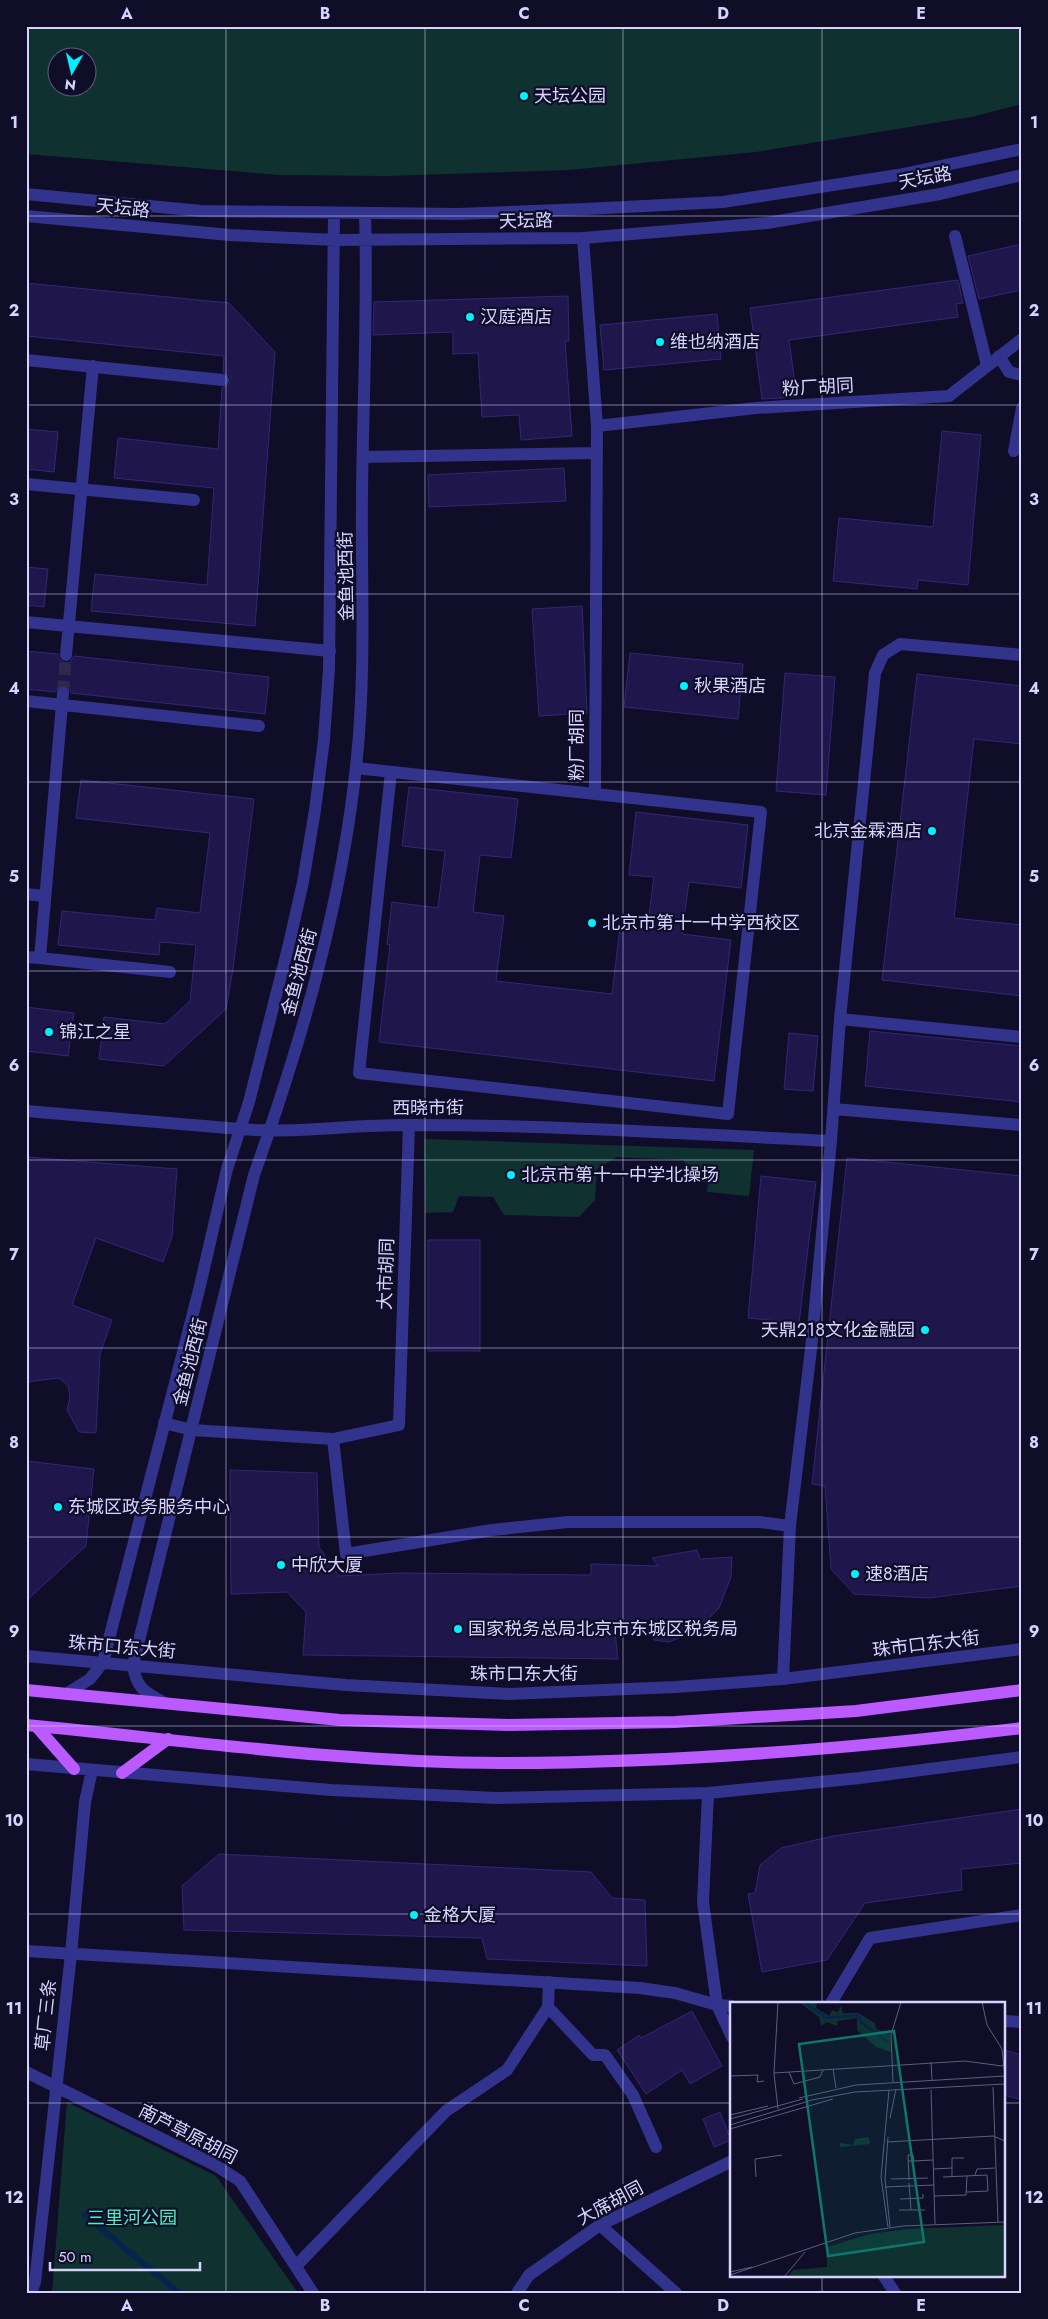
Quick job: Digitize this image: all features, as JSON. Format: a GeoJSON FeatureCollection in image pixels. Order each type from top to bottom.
{"type":"FeatureCollection","features":[{"type":"Feature","properties":{"kind":"main road"},"geometry":{"type":"LineString","coordinates":[[26,1690],[340,1720],[519,1725],[675,1722],[856,1711],[1022,1690]]}},
{"type":"Feature","properties":{"kind":"main road"},"geometry":{"type":"LineString","coordinates":[[31,1726],[335,1756],[500,1763],[673,1760],[858,1746],[1022,1728]]}},
{"type":"Feature","properties":{"kind":"main road"},"geometry":{"type":"LineString","coordinates":[[31,1726],[74,1769]]}},
{"type":"Feature","properties":{"kind":"main road"},"geometry":{"type":"LineString","coordinates":[[122,1773],[168,1739]]}},
{"type":"Feature","properties":{"kind":"street","name":"天坛路"},"geometry":{"type":"LineString","coordinates":[[26,194],[202,211],[458,214],[723,202],[898,175],[1022,149]]}},
{"type":"Feature","properties":{"kind":"street","name":"天坛路"},"geometry":{"type":"LineString","coordinates":[[26,216],[230,236],[366,241],[583,238],[767,223],[940,194],[1022,175]]}},
{"type":"Feature","properties":{"kind":"street","name":"金鱼池西街"},"geometry":{"type":"LineString","coordinates":[[66,1694],[90,1679],[103,1662],[227,1169],[240,1129],[286,958],[303,882],[324,739],[330,651],[334,213]]}},
{"type":"Feature","properties":{"kind":"street","name":"金鱼池西街"},"geometry":{"type":"LineString","coordinates":[[133,1665],[254,1175],[270,1132],[302,1030],[331,916],[356,768],[364,633],[363,457],[366,214]]}},
{"type":"Feature","properties":{"kind":"street"},"geometry":{"type":"LineString","coordinates":[[954,236],[987,365]]}},
{"type":"Feature","properties":{"kind":"street","name":"粉厂胡同"},"geometry":{"type":"LineString","coordinates":[[583,238],[597,426],[595,794]]}},
{"type":"Feature","properties":{"kind":"street","name":"粉厂胡同"},"geometry":{"type":"LineString","coordinates":[[597,426],[756,408],[949,396],[1022,339]]}},
{"type":"Feature","properties":{"kind":"street"},"geometry":{"type":"LineString","coordinates":[[1000,356],[1009,372],[1022,375]]}},
{"type":"Feature","properties":{"kind":"street"},"geometry":{"type":"LineString","coordinates":[[26,360],[223,380]]}},
{"type":"Feature","properties":{"kind":"street"},"geometry":{"type":"LineString","coordinates":[[66,655],[93,366]]}},
{"type":"Feature","properties":{"kind":"street"},"geometry":{"type":"LineString","coordinates":[[1014,451],[1022,408]]}},
{"type":"Feature","properties":{"kind":"street"},"geometry":{"type":"LineString","coordinates":[[363,457],[597,453]]}},
{"type":"Feature","properties":{"kind":"street"},"geometry":{"type":"LineString","coordinates":[[26,484],[194,500]]}},
{"type":"Feature","properties":{"kind":"street"},"geometry":{"type":"LineString","coordinates":[[26,622],[330,651]]}},
{"type":"Feature","properties":{"kind":"street"},"geometry":{"type":"LineString","coordinates":[[783,1679],[790,1526],[811,1349],[834,1109],[840,1019],[875,673],[883,655],[900,644],[1022,655]]}},
{"type":"Feature","properties":{"kind":"street"},"geometry":{"type":"LineString","coordinates":[[40,958],[62,699]]}},
{"type":"Feature","properties":{"kind":"street"},"geometry":{"type":"LineString","coordinates":[[26,701],[62,699],[259,726]]}},
{"type":"Feature","properties":{"kind":"street"},"geometry":{"type":"LineString","coordinates":[[356,768],[761,812],[728,1114],[358,1073],[391,772]]}},
{"type":"Feature","properties":{"kind":"street"},"geometry":{"type":"LineString","coordinates":[[26,894],[45,896]]}},
{"type":"Feature","properties":{"kind":"street"},"geometry":{"type":"LineString","coordinates":[[26,957],[170,972]]}},
{"type":"Feature","properties":{"kind":"street"},"geometry":{"type":"LineString","coordinates":[[840,1019],[1022,1036]]}},
{"type":"Feature","properties":{"kind":"street"},"geometry":{"type":"LineString","coordinates":[[834,1109],[1022,1125]]}},
{"type":"Feature","properties":{"kind":"street","name":"西晓市街"},"geometry":{"type":"LineString","coordinates":[[26,1111],[270,1132],[409,1125],[600,1129],[831,1141]]}},
{"type":"Feature","properties":{"kind":"street","name":"大市胡同"},"geometry":{"type":"LineString","coordinates":[[333,1439],[399,1425],[409,1125]]}},
{"type":"Feature","properties":{"kind":"street"},"geometry":{"type":"LineString","coordinates":[[164,1423],[192,1430],[333,1439],[346,1554],[492,1530],[568,1522],[760,1522],[790,1526]]}},
{"type":"Feature","properties":{"kind":"street","name":"珠市口东大街"},"geometry":{"type":"LineString","coordinates":[[26,1656],[346,1686],[509,1694],[676,1687],[783,1679],[1022,1649]]}},
{"type":"Feature","properties":{"kind":"street"},"geometry":{"type":"LineString","coordinates":[[133,1665],[135,1680],[147,1693],[166,1703]]}},
{"type":"Feature","properties":{"kind":"street"},"geometry":{"type":"LineString","coordinates":[[26,1764],[331,1790],[495,1798],[708,1793],[860,1778],[1022,1757]]}},
{"type":"Feature","properties":{"kind":"street","name":"草厂三条"},"geometry":{"type":"LineString","coordinates":[[31,2293],[35,2282],[71,1954],[85,1802],[92,1770]]}},
{"type":"Feature","properties":{"kind":"street"},"geometry":{"type":"LineString","coordinates":[[708,1793],[703,1902],[717,2005],[730,2033]]}},
{"type":"Feature","properties":{"kind":"street"},"geometry":{"type":"LineString","coordinates":[[832,2002],[870,1938],[1022,1915]]}},
{"type":"Feature","properties":{"kind":"street"},"geometry":{"type":"LineString","coordinates":[[26,1951],[640,1988],[675,1993],[717,2005],[730,2006]]}},
{"type":"Feature","properties":{"kind":"street"},"geometry":{"type":"LineString","coordinates":[[296,2266],[446,2110],[507,2070],[548,2007],[549,1982]]}},
{"type":"Feature","properties":{"kind":"street"},"geometry":{"type":"LineString","coordinates":[[548,2007],[593,2055],[605,2055],[633,2095],[656,2147]]}},
{"type":"Feature","properties":{"kind":"street"},"geometry":{"type":"LineString","coordinates":[[1006,2021],[1022,2022]]}},
{"type":"Feature","properties":{"kind":"street","name":"南芦草原胡同"},"geometry":{"type":"LineString","coordinates":[[26,2072],[215,2165],[240,2181],[296,2266],[310,2291]]}},
{"type":"Feature","properties":{"kind":"street","name":"大席胡同"},"geometry":{"type":"LineString","coordinates":[[517,2293],[529,2275],[600,2225],[730,2162]]}},
{"type":"Feature","properties":{"kind":"street"},"geometry":{"type":"LineString","coordinates":[[600,2225],[676,2293]]}},
{"type":"Feature","properties":{"kind":"street"},"geometry":{"type":"LineString","coordinates":[[884,2276],[895,2293]]}},
{"type":"Feature","properties":{"kind":"green space","name":"天坛公园"},"geometry":{"type":"Polygon","coordinates":[[[26,26],[1022,26],[1022,104],[971,117],[756,152],[569,170],[387,176],[279,175],[26,154],[26,26]]]}},
{"type":"Feature","properties":{"kind":"green space","name":"北京市第十一中学北操场"},"geometry":{"type":"Polygon","coordinates":[[[424,1139],[754,1150],[749,1196],[707,1192],[708,1183],[686,1181],[684,1160],[617,1157],[597,1169],[595,1200],[579,1217],[504,1215],[493,1197],[459,1196],[453,1212],[425,1213],[424,1139]]]}},
{"type":"Feature","properties":{"kind":"green space","name":"三里河公园"},"geometry":{"type":"Polygon","coordinates":[[[67,2102],[216,2176],[298,2293],[52,2293],[67,2102]]]}},
{"type":"Feature","properties":{"kind":"building"},"geometry":{"type":"Polygon","coordinates":[[[1022,244],[1022,290],[979,299],[968,256],[1022,244]]]}},
{"type":"Feature","properties":{"kind":"building"},"geometry":{"type":"Polygon","coordinates":[[[958,280],[963,303],[956,304],[958,317],[789,340],[797,397],[762,399],[750,308],[958,280]]]}},
{"type":"Feature","properties":{"kind":"building"},"geometry":{"type":"Polygon","coordinates":[[[26,283],[229,303],[275,352],[255,626],[91,611],[95,574],[207,585],[214,488],[114,478],[118,438],[218,449],[222,388],[229,385],[231,377],[223,372],[224,356],[26,336],[26,283]]]}},
{"type":"Feature","properties":{"kind":"building"},"geometry":{"type":"Polygon","coordinates":[[[568,296],[569,341],[565,341],[572,436],[521,440],[519,415],[482,417],[478,353],[453,354],[453,332],[373,335],[374,302],[568,296]]]}},
{"type":"Feature","properties":{"kind":"building","name":"维也纳酒店"},"geometry":{"type":"Polygon","coordinates":[[[717,314],[721,359],[604,370],[600,325],[717,314]]]}},
{"type":"Feature","properties":{"kind":"building"},"geometry":{"type":"Polygon","coordinates":[[[26,429],[58,432],[54,472],[26,469],[26,429]]]}},
{"type":"Feature","properties":{"kind":"building"},"geometry":{"type":"Polygon","coordinates":[[[942,431],[981,435],[968,585],[918,580],[917,589],[833,581],[839,518],[933,527],[942,431]]]}},
{"type":"Feature","properties":{"kind":"building"},"geometry":{"type":"Polygon","coordinates":[[[564,468],[566,501],[429,507],[428,475],[564,468]]]}},
{"type":"Feature","properties":{"kind":"building"},"geometry":{"type":"Polygon","coordinates":[[[26,567],[48,569],[44,607],[26,605],[26,567]]]}},
{"type":"Feature","properties":{"kind":"building"},"geometry":{"type":"Polygon","coordinates":[[[582,606],[587,713],[539,716],[532,609],[582,606]]]}},
{"type":"Feature","properties":{"kind":"building"},"geometry":{"type":"Polygon","coordinates":[[[26,651],[58,654],[59,659],[65,663],[70,662],[74,656],[269,677],[265,714],[71,693],[70,689],[64,685],[59,686],[55,692],[26,689],[26,651]]]}},
{"type":"Feature","properties":{"kind":"building","name":"秋果酒店"},"geometry":{"type":"Polygon","coordinates":[[[630,653],[743,664],[738,719],[624,707],[630,653]]]}},
{"type":"Feature","properties":{"kind":"building"},"geometry":{"type":"Polygon","coordinates":[[[785,673],[835,677],[826,795],[776,791],[785,673]]]}},
{"type":"Feature","properties":{"kind":"building","name":"北京金霖酒店"},"geometry":{"type":"Polygon","coordinates":[[[917,674],[1022,686],[1022,744],[974,739],[954,918],[1022,925],[1022,996],[882,980],[917,674]]]}},
{"type":"Feature","properties":{"kind":"building"},"geometry":{"type":"Polygon","coordinates":[[[81,780],[254,799],[233,969],[226,1009],[164,1066],[99,1059],[104,1017],[165,1024],[190,1001],[196,945],[160,942],[159,955],[58,945],[62,911],[155,920],[157,908],[200,913],[210,833],[76,818],[81,780]]]}},
{"type":"Feature","properties":{"kind":"building"},"geometry":{"type":"Polygon","coordinates":[[[409,787],[518,799],[511,858],[480,855],[473,912],[504,916],[496,981],[612,994],[620,927],[647,930],[654,877],[629,875],[636,812],[748,825],[741,888],[689,882],[682,934],[731,940],[714,1081],[379,1042],[390,945],[387,944],[392,902],[438,908],[445,851],[402,846],[409,787]]]}},
{"type":"Feature","properties":{"kind":"building","name":"锦江之星"},"geometry":{"type":"Polygon","coordinates":[[[26,1007],[74,1013],[68,1056],[26,1051],[26,1007]]]}},
{"type":"Feature","properties":{"kind":"building"},"geometry":{"type":"Polygon","coordinates":[[[870,1031],[1022,1046],[1022,1102],[865,1086],[870,1031]]]}},
{"type":"Feature","properties":{"kind":"building"},"geometry":{"type":"Polygon","coordinates":[[[789,1033],[818,1036],[813,1091],[784,1089],[789,1033]]]}},
{"type":"Feature","properties":{"kind":"building"},"geometry":{"type":"Polygon","coordinates":[[[26,1157],[177,1169],[172,1237],[163,1262],[96,1238],[72,1305],[112,1320],[100,1354],[96,1433],[79,1432],[67,1410],[70,1397],[68,1386],[59,1378],[26,1382],[26,1157]]]}},
{"type":"Feature","properties":{"kind":"building","name":"天鼎218文化金融园"},"geometry":{"type":"Polygon","coordinates":[[[847,1158],[1022,1176],[1022,1586],[929,1598],[854,1594],[831,1569],[825,1486],[812,1484],[847,1158]]]}},
{"type":"Feature","properties":{"kind":"building"},"geometry":{"type":"Polygon","coordinates":[[[761,1176],[816,1182],[799,1323],[748,1318],[761,1176]]]}},
{"type":"Feature","properties":{"kind":"building"},"geometry":{"type":"Polygon","coordinates":[[[428,1240],[480,1240],[480,1351],[428,1351],[428,1240]]]}},
{"type":"Feature","properties":{"kind":"building","name":"东城区政务服务中心"},"geometry":{"type":"Polygon","coordinates":[[[26,1461],[94,1469],[86,1546],[26,1601],[26,1461]]]}},
{"type":"Feature","properties":{"kind":"building","name":"中欣大厦"},"geometry":{"type":"Polygon","coordinates":[[[230,1470],[317,1473],[319,1547],[339,1576],[401,1573],[591,1575],[591,1564],[658,1566],[652,1558],[697,1550],[700,1559],[732,1557],[731,1577],[719,1608],[696,1631],[669,1642],[654,1640],[653,1631],[615,1632],[618,1659],[303,1655],[306,1612],[287,1592],[231,1594],[230,1470]]]}},
{"type":"Feature","properties":{"kind":"building"},"geometry":{"type":"Polygon","coordinates":[[[1022,1809],[1022,1863],[961,1869],[962,1890],[865,1903],[827,1960],[762,1972],[748,1894],[755,1893],[760,1865],[781,1848],[833,1836],[1022,1809]]]}},
{"type":"Feature","properties":{"kind":"building","name":"金格大厦"},"geometry":{"type":"Polygon","coordinates":[[[219,1854],[591,1872],[612,1898],[645,1900],[647,1966],[487,1959],[482,1938],[184,1930],[182,1886],[219,1854]]]}},
{"type":"Feature","properties":{"kind":"building"},"geometry":{"type":"Polygon","coordinates":[[[692,2011],[722,2066],[690,2084],[682,2070],[646,2094],[617,2050],[639,2035],[641,2038],[692,2011]]]}},
{"type":"Feature","properties":{"kind":"building"},"geometry":{"type":"Polygon","coordinates":[[[1006,2051],[1022,2055],[1022,2100],[1006,2096],[1006,2051]]]}},
{"type":"Feature","properties":{"kind":"building"},"geometry":{"type":"Polygon","coordinates":[[[720,2112],[730,2140],[714,2147],[703,2119],[720,2112]]]}},
{"type":"Feature","properties":{"kind":"waterway"},"geometry":{"type":"LineString","coordinates":[[85,2215],[179,2293]]}},
{"type":"Feature","properties":{"kind":"tunnel"},"geometry":{"type":"LineString","coordinates":[[63,693],[66,655]]}},
{"type":"Feature","properties":{"kind":"place","name":"天坛公园"},"geometry":{"type":"Point","coordinates":[524,96]}},
{"type":"Feature","properties":{"kind":"place","name":"汉庭酒店"},"geometry":{"type":"Point","coordinates":[470,317]}},
{"type":"Feature","properties":{"kind":"place","name":"维也纳酒店"},"geometry":{"type":"Point","coordinates":[660,342]}},
{"type":"Feature","properties":{"kind":"place","name":"秋果酒店"},"geometry":{"type":"Point","coordinates":[684,686]}},
{"type":"Feature","properties":{"kind":"place","name":"北京金霖酒店"},"geometry":{"type":"Point","coordinates":[932,831]}},
{"type":"Feature","properties":{"kind":"place","name":"北京市第十一中学西校区"},"geometry":{"type":"Point","coordinates":[592,923]}},
{"type":"Feature","properties":{"kind":"place","name":"锦江之星"},"geometry":{"type":"Point","coordinates":[49,1032]}},
{"type":"Feature","properties":{"kind":"place","name":"北京市第十一中学北操场"},"geometry":{"type":"Point","coordinates":[511,1175]}},
{"type":"Feature","properties":{"kind":"place","name":"天鼎218文化金融园"},"geometry":{"type":"Point","coordinates":[925,1330]}},
{"type":"Feature","properties":{"kind":"place","name":"东城区政务服务中心"},"geometry":{"type":"Point","coordinates":[58,1507]}},
{"type":"Feature","properties":{"kind":"place","name":"中欣大厦"},"geometry":{"type":"Point","coordinates":[281,1565]}},
{"type":"Feature","properties":{"kind":"place","name":"速8酒店"},"geometry":{"type":"Point","coordinates":[855,1574]}},
{"type":"Feature","properties":{"kind":"place","name":"国家税务总局北京市东城区税务局"},"geometry":{"type":"Point","coordinates":[458,1629]}},
{"type":"Feature","properties":{"kind":"place","name":"金格大厦"},"geometry":{"type":"Point","coordinates":[414,1915]}}]}
